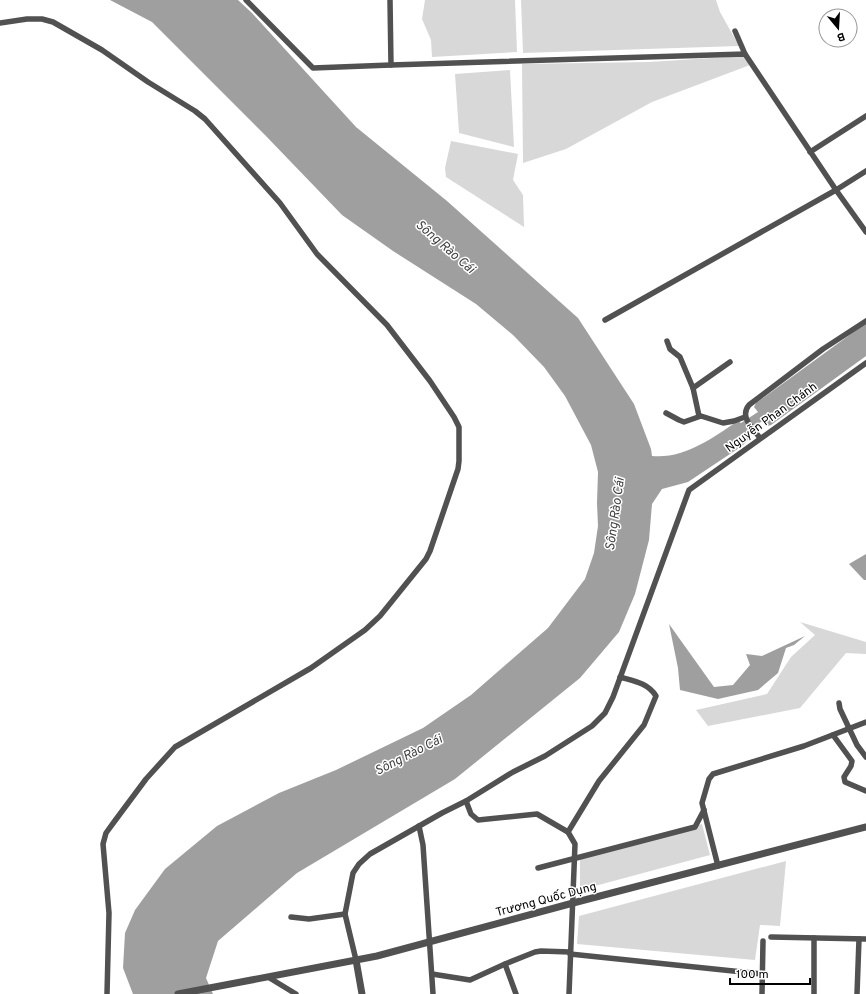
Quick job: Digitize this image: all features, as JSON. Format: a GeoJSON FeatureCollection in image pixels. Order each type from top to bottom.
{"type":"FeatureCollection","features":[{"type":"Feature","properties":{"kind":"street"},"geometry":{"type":"LineString","coordinates":[[246,0],[313,68],[745,54]]}},
{"type":"Feature","properties":{"kind":"street"},"geometry":{"type":"LineString","coordinates":[[390,0],[391,65]]}},
{"type":"Feature","properties":{"kind":"street"},"geometry":{"type":"LineString","coordinates":[[0,23],[27,19],[42,19],[53,22],[102,50],[205,119],[280,203],[314,252],[387,325],[430,381],[454,417],[460,431],[460,461],[430,552],[380,616],[365,630],[311,668],[175,747],[146,779],[106,833],[103,847],[108,913],[107,994]]}},
{"type":"Feature","properties":{"kind":"street"},"geometry":{"type":"LineString","coordinates":[[735,31],[745,54],[810,152],[866,232]]}},
{"type":"Feature","properties":{"kind":"street"},"geometry":{"type":"LineString","coordinates":[[810,152],[866,116]]}},
{"type":"Feature","properties":{"kind":"street"},"geometry":{"type":"LineString","coordinates":[[605,320],[836,190],[866,170]]}},
{"type":"Feature","properties":{"kind":"street"},"geometry":{"type":"LineString","coordinates":[[760,438],[745,418],[745,411],[749,405],[823,349],[866,321]]}},
{"type":"Feature","properties":{"kind":"street"},"geometry":{"type":"LineString","coordinates":[[667,340],[670,349],[680,356],[693,388],[699,416]]}},
{"type":"Feature","properties":{"kind":"street"},"geometry":{"type":"LineString","coordinates":[[693,388],[730,362]]}},
{"type":"Feature","properties":{"kind":"street","name":"Nguyễn Phan Chánh"},"geometry":{"type":"LineString","coordinates":[[620,677],[689,490],[866,363]]}},
{"type":"Feature","properties":{"kind":"street"},"geometry":{"type":"LineString","coordinates":[[666,413],[684,422],[699,416],[704,416],[716,422],[723,423],[745,418]]}},
{"type":"Feature","properties":{"kind":"street"},"geometry":{"type":"LineString","coordinates":[[362,994],[345,914],[353,873],[359,864],[370,854],[466,801],[513,772],[545,756],[592,726],[605,713],[613,697],[620,677],[644,684],[652,689],[656,696],[644,725],[600,781],[568,832]]}},
{"type":"Feature","properties":{"kind":"street"},"geometry":{"type":"LineString","coordinates":[[838,703],[857,745],[866,757]]}},
{"type":"Feature","properties":{"kind":"street"},"geometry":{"type":"LineString","coordinates":[[718,866],[702,803],[709,779],[713,774],[804,746],[866,722]]}},
{"type":"Feature","properties":{"kind":"street"},"geometry":{"type":"LineString","coordinates":[[833,735],[852,761],[852,766],[844,777],[845,782],[866,791]]}},
{"type":"Feature","properties":{"kind":"street"},"geometry":{"type":"LineString","coordinates":[[466,801],[471,814],[478,820],[537,814],[568,832],[575,844],[569,994]]}},
{"type":"Feature","properties":{"kind":"street"},"geometry":{"type":"LineString","coordinates":[[538,868],[695,827],[704,810]]}},
{"type":"Feature","properties":{"kind":"street"},"geometry":{"type":"LineString","coordinates":[[419,826],[423,845],[433,994],[438,994]]}},
{"type":"Feature","properties":{"kind":"street","name":"Trương Quốc Dụng"},"geometry":{"type":"LineString","coordinates":[[178,994],[356,960],[866,827]]}},
{"type":"Feature","properties":{"kind":"street"},"geometry":{"type":"LineString","coordinates":[[291,917],[309,919],[345,914]]}},
{"type":"Feature","properties":{"kind":"street"},"geometry":{"type":"LineString","coordinates":[[771,937],[866,939]]}},
{"type":"Feature","properties":{"kind":"street"},"geometry":{"type":"LineString","coordinates":[[814,938],[814,994]]}},
{"type":"Feature","properties":{"kind":"street"},"geometry":{"type":"LineString","coordinates":[[857,994],[859,939]]}},
{"type":"Feature","properties":{"kind":"street"},"geometry":{"type":"LineString","coordinates":[[762,994],[763,941]]}},
{"type":"Feature","properties":{"kind":"street"},"geometry":{"type":"LineString","coordinates":[[432,974],[470,980],[535,952],[570,953],[762,974]]}},
{"type":"Feature","properties":{"kind":"street"},"geometry":{"type":"LineString","coordinates":[[505,964],[516,994]]}},
{"type":"Feature","properties":{"kind":"street"},"geometry":{"type":"LineString","coordinates":[[268,977],[296,994]]}},
{"type":"Feature","properties":{"kind":"shaded area"},"geometry":{"type":"Polygon","coordinates":[[[425,0],[515,0],[517,52],[432,57],[431,40],[422,19],[425,0]]]}},
{"type":"Feature","properties":{"kind":"shaded area"},"geometry":{"type":"Polygon","coordinates":[[[521,0],[716,0],[720,12],[739,46],[523,53],[521,0]]]}},
{"type":"Feature","properties":{"kind":"shaded area"},"geometry":{"type":"Polygon","coordinates":[[[744,56],[750,65],[652,102],[566,149],[523,163],[522,64],[649,62],[744,56]]]}},
{"type":"Feature","properties":{"kind":"shaded area"},"geometry":{"type":"Polygon","coordinates":[[[510,70],[514,147],[459,133],[455,74],[510,70]]]}},
{"type":"Feature","properties":{"kind":"shaded area"},"geometry":{"type":"Polygon","coordinates":[[[451,141],[518,154],[513,180],[523,195],[524,227],[446,177],[445,168],[451,141]]]}},
{"type":"Feature","properties":{"kind":"shaded area"},"geometry":{"type":"Polygon","coordinates":[[[800,622],[866,642],[866,654],[846,653],[800,708],[708,726],[696,710],[767,694],[791,657],[815,635],[800,622]]]}},
{"type":"Feature","properties":{"kind":"shaded area"},"geometry":{"type":"Polygon","coordinates":[[[702,824],[710,855],[580,890],[580,855],[702,824]]]}},
{"type":"Feature","properties":{"kind":"shaded area"},"geometry":{"type":"Polygon","coordinates":[[[786,861],[780,926],[760,925],[755,960],[577,944],[579,916],[786,861]]]}},
{"type":"Feature","properties":{"kind":"water","name":"Sông Rào Cái"},"geometry":{"type":"Polygon","coordinates":[[[110,0],[238,0],[252,13],[356,127],[447,201],[578,318],[634,404],[651,449],[652,456],[664,456],[687,451],[698,446],[738,421],[741,423],[758,412],[754,407],[756,403],[866,323],[866,356],[771,425],[768,426],[765,420],[757,424],[748,432],[750,438],[742,446],[688,482],[662,489],[652,504],[649,540],[635,594],[619,632],[580,678],[455,779],[297,873],[218,941],[206,978],[213,994],[133,994],[123,968],[125,933],[135,910],[165,869],[217,826],[279,793],[336,770],[423,728],[471,695],[548,628],[585,579],[594,553],[598,526],[598,472],[591,445],[565,396],[544,367],[513,335],[476,304],[393,251],[342,215],[265,135],[152,22],[110,0]]]}},
{"type":"Feature","properties":{"kind":"water"},"geometry":{"type":"Polygon","coordinates":[[[866,554],[866,580],[864,580],[849,564],[866,554]]]}},
{"type":"Feature","properties":{"kind":"water"},"geometry":{"type":"Polygon","coordinates":[[[669,624],[714,687],[733,685],[750,665],[746,654],[762,656],[805,636],[794,645],[786,648],[778,673],[758,690],[718,699],[680,690],[678,668],[669,624]]]}}]}
